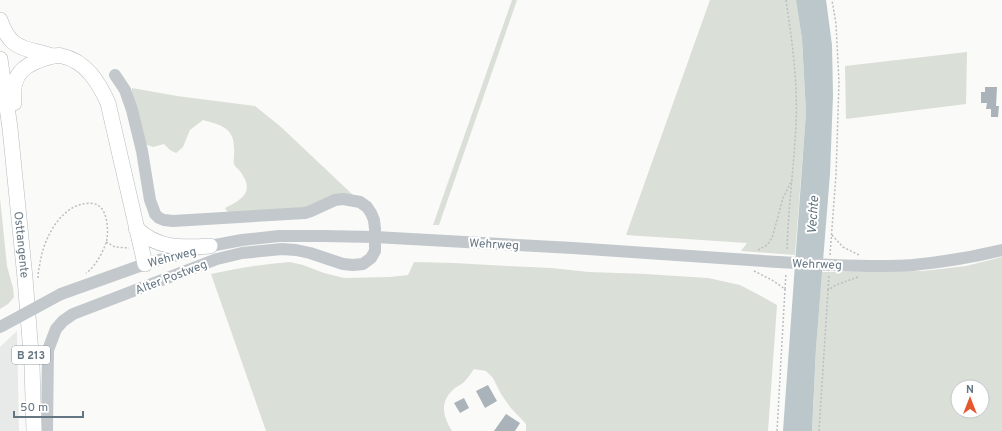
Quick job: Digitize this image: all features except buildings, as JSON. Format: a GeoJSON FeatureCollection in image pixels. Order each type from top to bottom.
{"type":"FeatureCollection","features":[{"type":"Feature","properties":{"kind":"main road"},"geometry":{"type":"LineString","coordinates":[[0,20],[8,36],[19,46],[54,56],[62,56],[72,60],[85,68],[94,77],[102,90],[108,104],[145,264]]}},
{"type":"Feature","properties":{"kind":"main road"},"geometry":{"type":"LineString","coordinates":[[13,156],[16,116],[13,93],[14,82],[21,71],[30,64],[54,56]]}},
{"type":"Feature","properties":{"kind":"main road","name":"Osttangente"},"geometry":{"type":"LineString","coordinates":[[0,59],[10,128],[25,278],[31,359],[34,431]]}},
{"type":"Feature","properties":{"kind":"main road"},"geometry":{"type":"LineString","coordinates":[[0,136],[3,142],[16,194]]}},
{"type":"Feature","properties":{"kind":"main road"},"geometry":{"type":"LineString","coordinates":[[136,228],[144,236],[154,242],[185,248],[210,246]]}},
{"type":"Feature","properties":{"kind":"street","name":"Alter Postweg"},"geometry":{"type":"LineString","coordinates":[[47,431],[48,350],[56,329],[63,321],[73,314],[217,259],[242,253],[289,250],[310,253],[343,264],[353,265],[363,264],[371,258],[376,251],[374,220],[371,213],[367,207],[360,202],[344,199],[335,200],[305,213],[178,221],[159,218],[155,214],[150,200],[142,151],[132,110],[125,90],[115,75]]}},
{"type":"Feature","properties":{"kind":"street","name":"Wehrweg"},"geometry":{"type":"LineString","coordinates":[[0,327],[61,294],[145,264],[210,246],[242,240],[279,236],[375,237],[574,248],[743,260],[782,265],[830,263],[870,266],[912,265],[977,256],[1002,250]]}},
{"type":"Feature","properties":{"kind":"path"},"geometry":{"type":"LineString","coordinates":[[786,0],[796,76],[796,123],[787,252]]}},
{"type":"Feature","properties":{"kind":"path"},"geometry":{"type":"LineString","coordinates":[[819,431],[836,175],[839,82],[836,24],[832,0]]}},
{"type":"Feature","properties":{"kind":"path"},"geometry":{"type":"LineString","coordinates":[[753,251],[767,245],[772,238],[783,198],[792,180]]}},
{"type":"Feature","properties":{"kind":"path"},"geometry":{"type":"LineString","coordinates":[[37,283],[40,262],[45,244],[59,218],[68,210],[76,206],[84,203],[95,204],[101,206],[107,220],[106,242],[90,271],[82,275]]}},
{"type":"Feature","properties":{"kind":"path"},"geometry":{"type":"LineString","coordinates":[[828,290],[836,285],[870,271],[868,260],[843,247],[831,234]]}},
{"type":"Feature","properties":{"kind":"path"},"geometry":{"type":"LineString","coordinates":[[743,260],[746,265],[754,271],[772,280],[785,289]]}},
{"type":"Feature","properties":{"kind":"path"},"geometry":{"type":"LineString","coordinates":[[778,431],[785,289],[782,265]]}},
{"type":"Feature","properties":{"kind":"shaded area"},"geometry":{"type":"Polygon","coordinates":[[[512,0],[517,0],[439,225],[433,225],[512,0]]]}},
{"type":"Feature","properties":{"kind":"shaded area"},"geometry":{"type":"Polygon","coordinates":[[[710,0],[796,0],[802,39],[806,112],[795,255],[741,251],[747,243],[626,235],[710,0]]]}},
{"type":"Feature","properties":{"kind":"shaded area"},"geometry":{"type":"Polygon","coordinates":[[[967,52],[966,104],[846,119],[845,66],[967,52]]]}},
{"type":"Feature","properties":{"kind":"shaded area"},"geometry":{"type":"Polygon","coordinates":[[[132,88],[177,96],[255,106],[281,127],[353,195],[305,210],[229,214],[225,208],[237,202],[244,195],[247,186],[242,174],[234,164],[233,141],[232,135],[229,131],[225,128],[203,120],[190,130],[183,147],[176,153],[164,144],[153,147],[145,144],[132,88]]]}},
{"type":"Feature","properties":{"kind":"shaded area"},"geometry":{"type":"Polygon","coordinates":[[[0,198],[7,266],[14,297],[8,304],[0,309],[0,198]]]}},
{"type":"Feature","properties":{"kind":"shaded area"},"geometry":{"type":"Polygon","coordinates":[[[1002,257],[1002,431],[812,431],[816,348],[822,272],[923,271],[966,266],[1002,257]]]}},
{"type":"Feature","properties":{"kind":"shaded area"},"geometry":{"type":"Polygon","coordinates":[[[290,262],[344,278],[408,275],[414,262],[551,268],[589,272],[708,278],[740,285],[777,305],[768,431],[526,431],[526,424],[510,407],[493,378],[486,371],[474,369],[463,383],[449,394],[444,404],[446,420],[452,431],[266,431],[211,274],[250,266],[290,262]]]}},
{"type":"Feature","properties":{"kind":"shaded area"},"geometry":{"type":"Polygon","coordinates":[[[17,331],[19,431],[0,431],[0,347],[17,331]]]}},
{"type":"Feature","properties":{"kind":"water","name":"Vechte"},"geometry":{"type":"Polygon","coordinates":[[[796,0],[826,0],[832,45],[833,95],[830,174],[816,348],[812,431],[783,431],[806,112],[802,39],[796,0]]]}}]}
